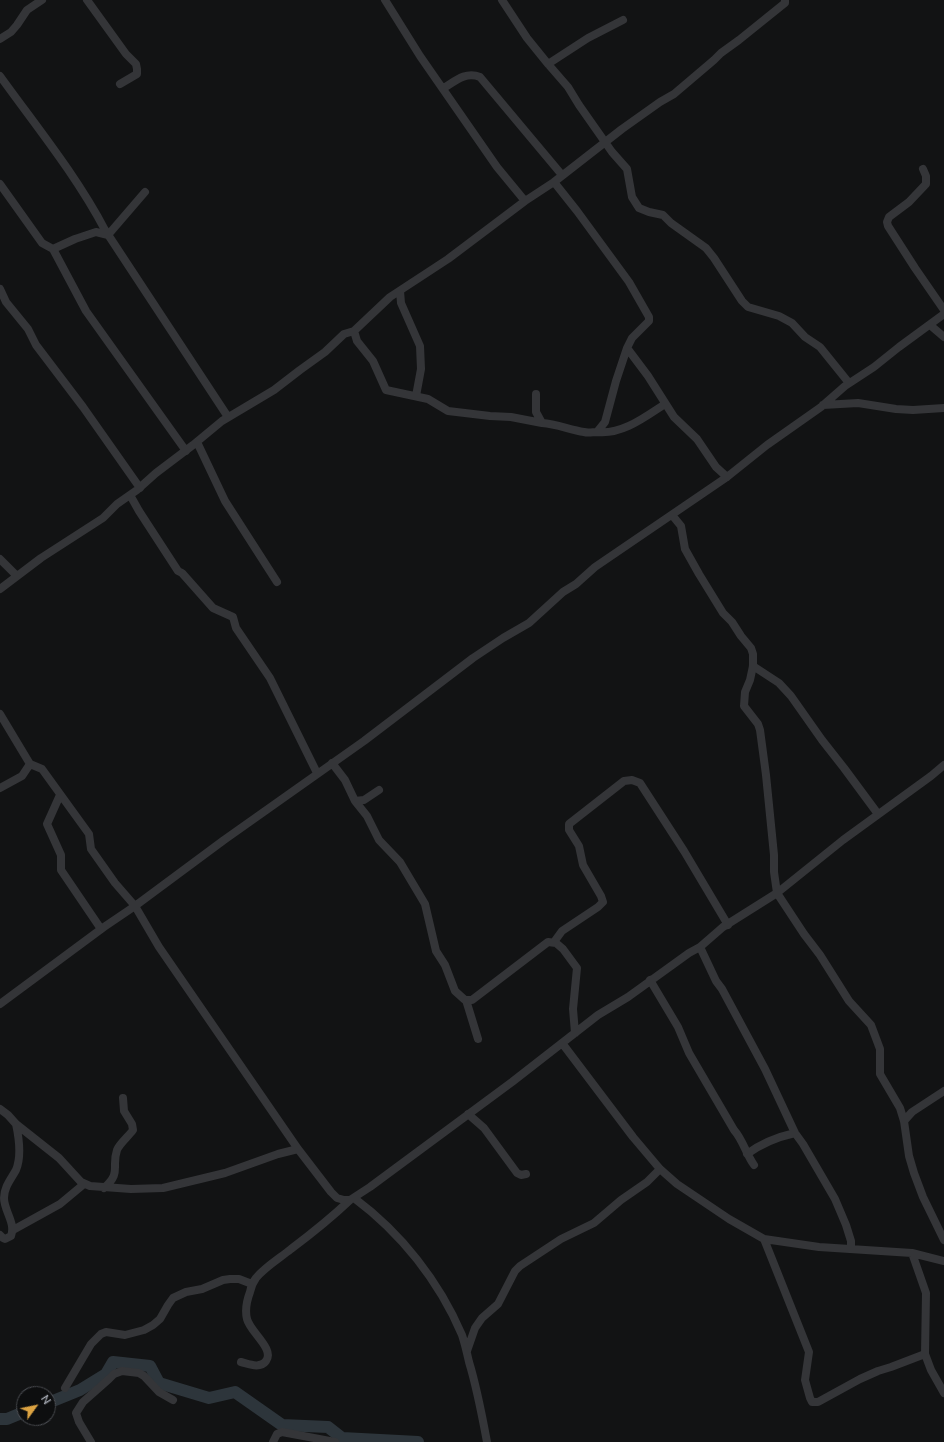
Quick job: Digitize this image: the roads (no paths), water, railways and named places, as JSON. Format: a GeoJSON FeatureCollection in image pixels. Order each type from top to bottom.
{"type":"FeatureCollection","features":[{"type":"Feature","properties":{"kind":"street"},"geometry":{"type":"LineString","coordinates":[[0,39],[17,26],[27,10],[42,0]]}},
{"type":"Feature","properties":{"kind":"street"},"geometry":{"type":"LineString","coordinates":[[87,0],[126,54],[136,64],[137,74],[120,84]]}},
{"type":"Feature","properties":{"kind":"street"},"geometry":{"type":"LineString","coordinates":[[385,0],[420,56],[444,88],[497,167],[525,201]]}},
{"type":"Feature","properties":{"kind":"street"},"geometry":{"type":"LineString","coordinates":[[502,0],[527,38],[568,87],[579,105],[627,169],[632,197],[639,208],[663,215],[671,223],[706,248],[742,301],[748,307],[779,316],[792,323],[805,338],[820,347],[849,383]]}},
{"type":"Feature","properties":{"kind":"street"},"geometry":{"type":"LineString","coordinates":[[0,589],[67,540],[103,518],[117,504],[140,488],[156,473],[186,451],[215,426],[274,390],[325,352],[344,334],[354,331],[390,297],[448,259],[525,201],[554,182],[606,141],[677,91],[721,53],[740,40],[784,3],[785,0]]}},
{"type":"Feature","properties":{"kind":"street"},"geometry":{"type":"LineString","coordinates":[[548,64],[588,38],[623,20]]}},
{"type":"Feature","properties":{"kind":"street"},"geometry":{"type":"LineString","coordinates":[[444,88],[468,74],[474,74],[480,77],[562,175]]}},
{"type":"Feature","properties":{"kind":"street"},"geometry":{"type":"LineString","coordinates":[[0,76],[73,178],[93,208],[108,235],[228,417]]}},
{"type":"Feature","properties":{"kind":"street"},"geometry":{"type":"LineString","coordinates":[[923,169],[926,176],[926,184],[909,202],[889,217],[887,222],[888,226],[915,268],[944,310]]}},
{"type":"Feature","properties":{"kind":"street"},"geometry":{"type":"LineString","coordinates":[[554,182],[629,282],[649,317],[648,323],[632,338],[616,381],[605,422],[597,432]]}},
{"type":"Feature","properties":{"kind":"street"},"geometry":{"type":"LineString","coordinates":[[0,184],[42,243],[53,249],[86,311],[186,451]]}},
{"type":"Feature","properties":{"kind":"street"},"geometry":{"type":"LineString","coordinates":[[108,235],[145,192]]}},
{"type":"Feature","properties":{"kind":"street"},"geometry":{"type":"LineString","coordinates":[[53,249],[75,239],[96,232],[108,235]]}},
{"type":"Feature","properties":{"kind":"street"},"geometry":{"type":"LineString","coordinates":[[0,288],[6,302],[28,329],[36,345],[83,406],[140,488]]}},
{"type":"Feature","properties":{"kind":"street"},"geometry":{"type":"LineString","coordinates":[[400,291],[401,302],[420,346],[421,369],[416,396]]}},
{"type":"Feature","properties":{"kind":"street"},"geometry":{"type":"LineString","coordinates":[[0,1004],[101,929],[389,722],[473,658],[502,638],[529,623],[563,592],[576,584],[595,567],[727,477],[767,445],[823,405],[849,383],[874,367],[944,314]]}},
{"type":"Feature","properties":{"kind":"street"},"geometry":{"type":"LineString","coordinates":[[930,325],[944,336]]}},
{"type":"Feature","properties":{"kind":"street"},"geometry":{"type":"LineString","coordinates":[[354,331],[357,341],[373,361],[385,389],[432,401],[448,411],[519,418],[554,424],[584,432],[597,432],[622,429],[644,418],[665,404]]}},
{"type":"Feature","properties":{"kind":"street"},"geometry":{"type":"LineString","coordinates":[[628,348],[674,417],[697,439],[716,467],[727,477]]}},
{"type":"Feature","properties":{"kind":"street"},"geometry":{"type":"LineString","coordinates":[[536,394],[536,412],[542,423]]}},
{"type":"Feature","properties":{"kind":"street"},"geometry":{"type":"LineString","coordinates":[[823,405],[858,403],[902,409],[944,408]]}},
{"type":"Feature","properties":{"kind":"street"},"geometry":{"type":"LineString","coordinates":[[197,442],[225,501],[277,582]]}},
{"type":"Feature","properties":{"kind":"street"},"geometry":{"type":"LineString","coordinates":[[130,495],[138,511],[178,571],[182,573],[213,608],[233,617],[236,628],[270,678],[317,773]]}},
{"type":"Feature","properties":{"kind":"street"},"geometry":{"type":"LineString","coordinates":[[672,515],[681,526],[686,549],[699,574],[723,613],[732,622],[753,654],[753,666],[750,680],[745,692],[744,706],[760,730],[766,775],[777,893],[820,955],[849,1001],[871,1025],[880,1049],[880,1074],[900,1108],[904,1121],[909,1156],[914,1173],[923,1197],[944,1240]]}},
{"type":"Feature","properties":{"kind":"street"},"geometry":{"type":"LineString","coordinates":[[0,559],[17,576]]}},
{"type":"Feature","properties":{"kind":"street"},"geometry":{"type":"LineString","coordinates":[[753,666],[779,683],[792,696],[822,740],[878,814]]}},
{"type":"Feature","properties":{"kind":"street"},"geometry":{"type":"LineString","coordinates":[[0,714],[30,764],[42,769],[89,834],[91,849],[115,883],[135,906],[159,947],[298,1149],[337,1198],[344,1200],[352,1199],[380,1219],[404,1244],[422,1266],[447,1302],[462,1336],[467,1352],[480,1402],[487,1442]]}},
{"type":"Feature","properties":{"kind":"street"},"geometry":{"type":"LineString","coordinates":[[332,763],[345,780],[355,801],[367,816],[379,840],[400,862],[425,904],[436,951],[445,964],[455,991],[465,1000],[472,1000],[548,942],[554,942],[563,948],[577,968],[573,1009],[575,1033]]}},
{"type":"Feature","properties":{"kind":"street"},"geometry":{"type":"LineString","coordinates":[[0,788],[22,776],[30,764]]}},
{"type":"Feature","properties":{"kind":"street"},"geometry":{"type":"LineString","coordinates":[[241,1362],[258,1366],[267,1360],[267,1349],[247,1321],[246,1312],[252,1284],[263,1272],[352,1199],[512,1082],[598,1015],[628,998],[650,980],[700,947],[728,925],[777,893],[843,840],[944,765]]}},
{"type":"Feature","properties":{"kind":"street"},"geometry":{"type":"LineString","coordinates":[[554,942],[562,931],[598,907],[602,902],[601,896],[583,865],[579,846],[569,830],[569,824],[624,781],[632,780],[640,784],[650,799],[684,851],[728,925]]}},
{"type":"Feature","properties":{"kind":"street"},"geometry":{"type":"LineString","coordinates":[[355,801],[364,800],[379,790]]}},
{"type":"Feature","properties":{"kind":"street"},"geometry":{"type":"LineString","coordinates":[[60,795],[47,824],[61,855],[61,870],[101,929]]}},
{"type":"Feature","properties":{"kind":"street"},"geometry":{"type":"LineString","coordinates":[[700,947],[716,981],[722,989],[765,1069],[795,1133],[835,1199],[846,1224],[851,1241],[850,1249]]}},
{"type":"Feature","properties":{"kind":"street"},"geometry":{"type":"LineString","coordinates":[[650,980],[678,1027],[689,1053],[734,1130],[741,1139],[747,1154],[754,1165]]}},
{"type":"Feature","properties":{"kind":"street"},"geometry":{"type":"LineString","coordinates":[[466,1000],[478,1039]]}},
{"type":"Feature","properties":{"kind":"street"},"geometry":{"type":"LineString","coordinates":[[562,1043],[633,1137],[660,1169],[685,1189],[730,1219],[764,1239],[819,1247],[912,1253],[944,1261]]}},
{"type":"Feature","properties":{"kind":"street"},"geometry":{"type":"LineString","coordinates":[[904,1121],[912,1112],[944,1091]]}},
{"type":"Feature","properties":{"kind":"street"},"geometry":{"type":"LineString","coordinates":[[104,1188],[113,1180],[116,1156],[119,1147],[133,1130],[132,1124],[124,1111],[123,1098]]}},
{"type":"Feature","properties":{"kind":"street"},"geometry":{"type":"LineString","coordinates":[[0,1109],[16,1124],[56,1155],[84,1184],[104,1188],[163,1188],[225,1173],[278,1154],[298,1149]]}},
{"type":"Feature","properties":{"kind":"street"},"geometry":{"type":"LineString","coordinates":[[468,1114],[484,1128],[517,1173],[521,1175],[526,1174]]}},
{"type":"Feature","properties":{"kind":"street"},"geometry":{"type":"LineString","coordinates":[[0,1235],[2,1238],[8,1238],[11,1236],[13,1230],[4,1199],[8,1183],[18,1163],[19,1144],[16,1124]]}},
{"type":"Feature","properties":{"kind":"street"},"geometry":{"type":"LineString","coordinates":[[747,1154],[758,1146],[773,1139],[795,1133]]}},
{"type":"Feature","properties":{"kind":"street"},"geometry":{"type":"LineString","coordinates":[[467,1352],[475,1328],[482,1318],[498,1304],[515,1271],[520,1266],[561,1239],[594,1223],[621,1200],[647,1182],[660,1169]]}},
{"type":"Feature","properties":{"kind":"street"},"geometry":{"type":"LineString","coordinates":[[13,1230],[60,1204],[84,1184]]}},
{"type":"Feature","properties":{"kind":"street"},"geometry":{"type":"LineString","coordinates":[[764,1239],[809,1352],[805,1380],[812,1402],[818,1402],[878,1370],[891,1368],[925,1354]]}},
{"type":"Feature","properties":{"kind":"street"},"geometry":{"type":"LineString","coordinates":[[912,1253],[926,1293],[925,1354],[931,1370],[944,1393]]}},
{"type":"Feature","properties":{"kind":"street"},"geometry":{"type":"LineString","coordinates":[[65,1388],[91,1344],[101,1334],[106,1332],[126,1335],[149,1327],[160,1319],[173,1298],[186,1292],[202,1289],[230,1278],[239,1279],[252,1284]]}},
{"type":"Feature","properties":{"kind":"street"},"geometry":{"type":"LineString","coordinates":[[91,1442],[79,1422],[76,1412],[84,1402],[114,1374],[122,1371],[139,1373],[144,1376],[159,1392],[173,1400]]}},
{"type":"Feature","properties":{"kind":"street"},"geometry":{"type":"LineString","coordinates":[[273,1442],[277,1434],[282,1432],[335,1442]]}},
{"type":"Feature","properties":{"kind":"waterway"},"geometry":{"type":"LineString","coordinates":[[56,1400],[80,1390],[106,1374],[113,1362],[150,1366],[159,1383],[209,1398],[235,1392],[282,1425],[328,1427],[342,1438],[418,1442]]}},
{"type":"Feature","properties":{"kind":"waterway"},"geometry":{"type":"LineString","coordinates":[[0,1419],[7,1419],[16,1415]]}}]}
